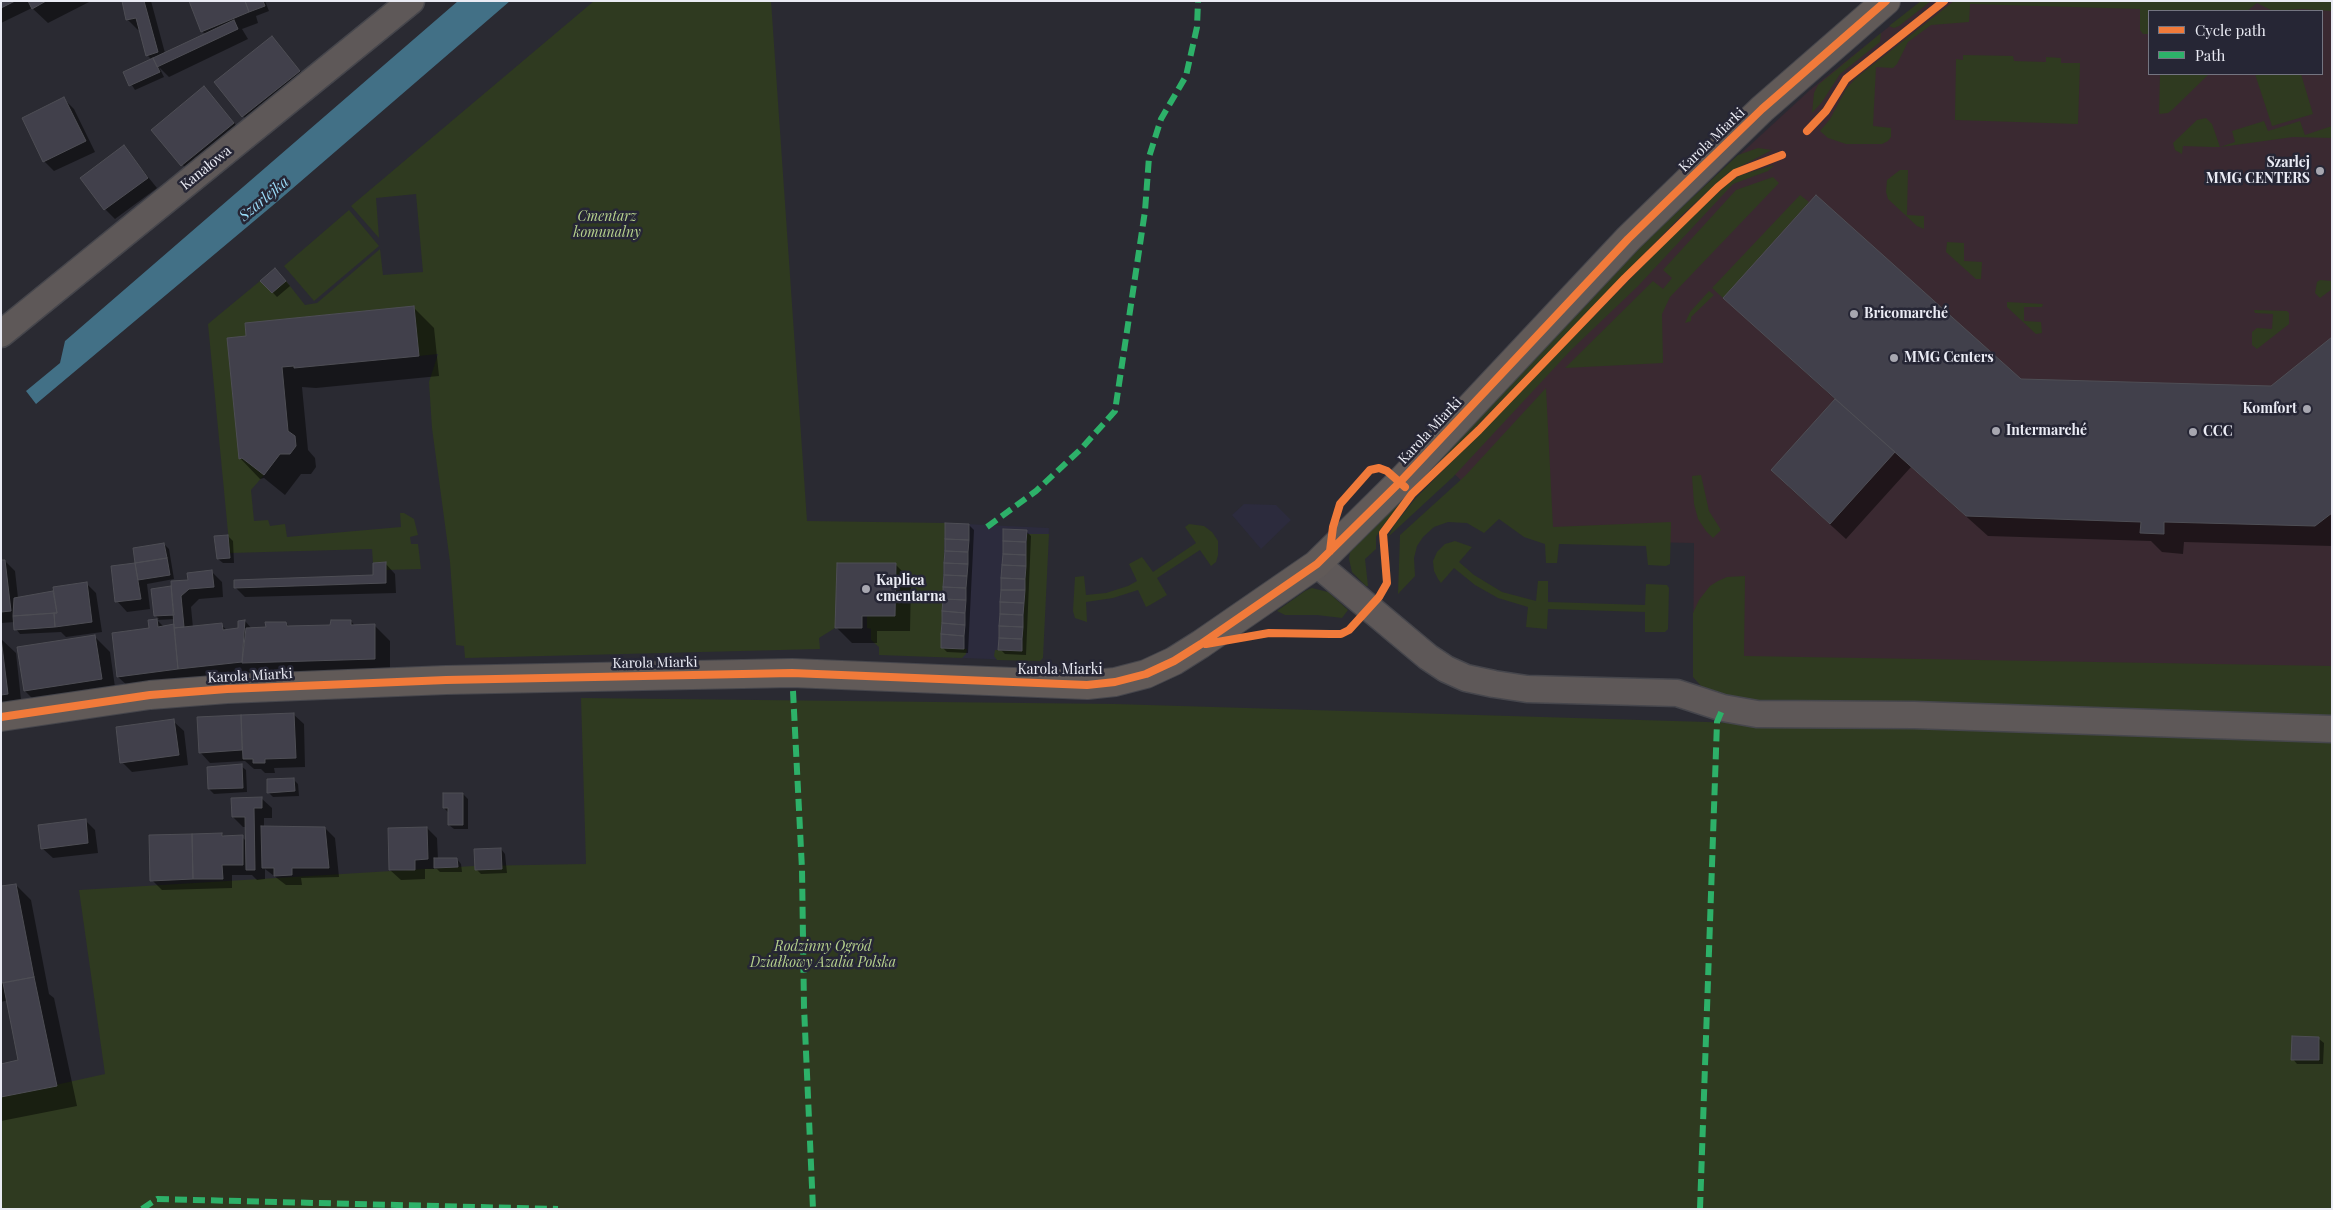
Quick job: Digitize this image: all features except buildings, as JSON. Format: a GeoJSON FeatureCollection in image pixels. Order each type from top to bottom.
{"type":"FeatureCollection","features":[{"type":"Feature","properties":{"kind":"street","name":"Kanałowa"},"geometry":{"type":"LineString","coordinates":[[1,334],[411,1]]}},
{"type":"Feature","properties":{"kind":"street","name":"Karola Miarki"},"geometry":{"type":"LineString","coordinates":[[1,717],[150,695],[237,688],[446,680],[792,673],[1087,685],[1115,682],[1146,674],[1174,661],[1245,615],[1317,564],[1400,482],[1628,239],[1762,109],[1886,1]]}},
{"type":"Feature","properties":{"kind":"street"},"geometry":{"type":"LineString","coordinates":[[1317,564],[1416,648],[1446,669],[1466,678],[1526,689],[1677,693],[1723,708],[1756,714],[1924,715],[2332,729]]}},
{"type":"Feature","properties":{"kind":"shaded area"},"geometry":{"type":"Polygon","coordinates":[[[1921,1],[2332,1],[2332,720],[1702,687],[1693,677],[1694,543],[1542,540],[1497,515],[1439,459],[1648,239],[1810,90],[1921,1]]]}},
{"type":"Feature","properties":{"kind":"shaded area"},"geometry":{"type":"Polygon","coordinates":[[[1244,504],[1276,505],[1291,520],[1261,549],[1232,515],[1244,504]]]}},
{"type":"Feature","properties":{"kind":"shaded area"},"geometry":{"type":"Polygon","coordinates":[[[945,523],[1049,528],[1043,658],[1040,661],[940,657],[945,523]]]}},
{"type":"Feature","properties":{"kind":"green space","name":"Cmentarz komunalny"},"geometry":{"type":"Polygon","coordinates":[[[594,1],[771,1],[807,521],[945,523],[941,647],[967,649],[966,654],[962,658],[879,655],[879,647],[871,640],[871,629],[867,628],[867,616],[895,616],[896,563],[837,563],[835,628],[819,638],[820,649],[465,658],[464,646],[456,645],[450,562],[432,428],[429,382],[438,354],[419,356],[414,306],[245,323],[246,336],[227,338],[239,459],[242,458],[264,475],[251,490],[254,521],[268,520],[270,526],[285,524],[287,537],[401,527],[400,513],[404,513],[414,519],[418,535],[410,537],[411,544],[418,544],[421,569],[386,570],[385,562],[373,563],[372,549],[230,553],[208,324],[260,281],[272,293],[286,281],[305,305],[317,303],[380,249],[383,275],[423,272],[416,194],[376,198],[379,238],[351,206],[594,1]]]}},
{"type":"Feature","properties":{"kind":"green space"},"geometry":{"type":"Polygon","coordinates":[[[1921,1],[1931,1],[1899,26],[1894,28],[1889,26],[1921,1]]]}},
{"type":"Feature","properties":{"kind":"green space"},"geometry":{"type":"Polygon","coordinates":[[[1954,1],[2332,1],[2332,11],[2302,9],[2271,10],[2257,3],[2248,10],[2148,10],[2148,34],[2143,34],[2140,30],[2140,9],[1970,4],[1969,22],[1931,25],[1908,42],[1893,68],[1876,67],[1873,126],[1891,128],[1891,137],[1882,144],[1846,144],[1828,138],[1820,131],[1830,119],[1846,89],[1856,78],[1954,1]]]}},
{"type":"Feature","properties":{"kind":"green space"},"geometry":{"type":"Polygon","coordinates":[[[1881,33],[1880,42],[1840,74],[1822,102],[1812,113],[1814,93],[1818,85],[1881,33]]]}},
{"type":"Feature","properties":{"kind":"green space"},"geometry":{"type":"Polygon","coordinates":[[[1963,55],[2013,56],[2014,61],[2046,62],[2046,57],[2061,58],[2061,63],[2080,63],[2078,124],[1955,120],[1956,59],[1963,60],[1963,55]]]}},
{"type":"Feature","properties":{"kind":"green space"},"geometry":{"type":"Polygon","coordinates":[[[2160,75],[2208,75],[2172,110],[2168,113],[2159,114],[2160,75]]]}},
{"type":"Feature","properties":{"kind":"green space"},"geometry":{"type":"Polygon","coordinates":[[[2255,75],[2301,75],[2313,114],[2272,126],[2255,75]]]}},
{"type":"Feature","properties":{"kind":"green space"},"geometry":{"type":"Polygon","coordinates":[[[2206,118],[2212,124],[2220,147],[2183,146],[2182,154],[2175,150],[2173,143],[2197,120],[2206,118]]]}},
{"type":"Feature","properties":{"kind":"green space"},"geometry":{"type":"Polygon","coordinates":[[[2264,121],[2268,131],[2300,121],[2305,135],[2332,126],[2332,138],[2293,137],[2220,147],[2235,142],[2232,131],[2264,121]]]}},
{"type":"Feature","properties":{"kind":"green space"},"geometry":{"type":"Polygon","coordinates":[[[1758,148],[1772,150],[1728,173],[1681,216],[1462,441],[1413,486],[1648,239],[1738,155],[1758,148]]]}},
{"type":"Feature","properties":{"kind":"green space"},"geometry":{"type":"Polygon","coordinates":[[[1774,165],[1768,171],[1733,184],[1638,286],[1571,350],[1453,477],[1388,537],[1395,524],[1415,499],[1687,221],[1731,181],[1741,175],[1774,165]]]}},
{"type":"Feature","properties":{"kind":"green space"},"geometry":{"type":"Polygon","coordinates":[[[1900,170],[1908,170],[1907,215],[1924,216],[1924,229],[1917,226],[1888,199],[1886,192],[1887,180],[1900,170]]]}},
{"type":"Feature","properties":{"kind":"green space"},"geometry":{"type":"Polygon","coordinates":[[[1773,177],[1779,183],[1670,297],[1662,314],[1663,363],[1565,368],[1653,281],[1663,289],[1672,278],[1663,270],[1736,190],[1773,177]]]}},
{"type":"Feature","properties":{"kind":"green space"},"geometry":{"type":"Polygon","coordinates":[[[1800,195],[1809,202],[1723,298],[1712,288],[1800,195]]]}},
{"type":"Feature","properties":{"kind":"green space"},"geometry":{"type":"Polygon","coordinates":[[[349,210],[379,246],[314,301],[284,266],[349,210]]]}},
{"type":"Feature","properties":{"kind":"green space"},"geometry":{"type":"Polygon","coordinates":[[[1947,242],[1964,243],[1964,261],[1982,262],[1981,279],[1976,279],[1946,252],[1947,242]]]}},
{"type":"Feature","properties":{"kind":"green space"},"geometry":{"type":"Polygon","coordinates":[[[2320,280],[2332,281],[2332,289],[2320,298],[2315,293],[2317,282],[2320,280]]]}},
{"type":"Feature","properties":{"kind":"green space"},"geometry":{"type":"Polygon","coordinates":[[[1709,291],[1714,295],[1691,317],[1691,321],[1685,323],[1690,312],[1709,291]]]}},
{"type":"Feature","properties":{"kind":"green space"},"geometry":{"type":"Polygon","coordinates":[[[2007,302],[2043,304],[2042,307],[2024,307],[2024,321],[2041,322],[2042,333],[2036,334],[2007,307],[2007,302]]]}},
{"type":"Feature","properties":{"kind":"green space"},"geometry":{"type":"Polygon","coordinates":[[[2254,310],[2287,311],[2289,313],[2289,324],[2257,349],[2252,345],[2252,332],[2257,328],[2272,329],[2273,314],[2255,313],[2254,310]]]}},
{"type":"Feature","properties":{"kind":"green space"},"geometry":{"type":"Polygon","coordinates":[[[1546,388],[1553,527],[1671,522],[1670,564],[1666,566],[1648,565],[1646,546],[1559,544],[1557,563],[1546,563],[1545,544],[1524,537],[1499,519],[1484,533],[1467,523],[1448,522],[1434,527],[1423,537],[1417,546],[1414,558],[1415,576],[1398,594],[1400,535],[1465,476],[1546,388]]]}},
{"type":"Feature","properties":{"kind":"green space"},"geometry":{"type":"Polygon","coordinates":[[[1701,475],[1709,511],[1721,530],[1713,538],[1698,519],[1694,504],[1692,476],[1701,475]]]}},
{"type":"Feature","properties":{"kind":"green space"},"geometry":{"type":"Polygon","coordinates":[[[1403,495],[1403,501],[1376,537],[1376,549],[1365,559],[1368,586],[1366,586],[1352,572],[1349,559],[1350,552],[1403,495]]]}},
{"type":"Feature","properties":{"kind":"green space"},"geometry":{"type":"Polygon","coordinates":[[[1189,524],[1204,526],[1212,532],[1218,541],[1216,562],[1211,566],[1200,550],[1157,578],[1167,595],[1150,605],[1146,607],[1138,590],[1113,598],[1086,602],[1087,622],[1075,618],[1073,611],[1075,577],[1084,576],[1086,595],[1106,593],[1128,586],[1137,581],[1129,564],[1142,557],[1153,572],[1196,543],[1185,527],[1189,524]]]}},
{"type":"Feature","properties":{"kind":"green space"},"geometry":{"type":"Polygon","coordinates":[[[1027,534],[1049,534],[1043,658],[1040,661],[997,660],[994,656],[995,650],[1022,651],[1027,534]]]}},
{"type":"Feature","properties":{"kind":"green space"},"geometry":{"type":"Polygon","coordinates":[[[1455,541],[1472,547],[1459,562],[1474,575],[1502,592],[1536,601],[1538,581],[1548,581],[1548,602],[1645,605],[1646,584],[1667,585],[1669,588],[1668,629],[1665,632],[1645,632],[1645,612],[1548,609],[1547,629],[1526,627],[1528,607],[1498,598],[1475,585],[1454,568],[1441,583],[1434,571],[1433,561],[1437,552],[1445,544],[1455,541]]]}},
{"type":"Feature","properties":{"kind":"green space"},"geometry":{"type":"Polygon","coordinates":[[[1745,576],[1744,656],[2332,666],[2332,720],[1758,705],[1713,693],[1702,687],[1693,677],[1693,613],[1699,600],[1710,586],[1718,581],[1727,577],[1745,576]]]}},
{"type":"Feature","properties":{"kind":"green space"},"geometry":{"type":"Polygon","coordinates":[[[1312,588],[1328,592],[1348,610],[1342,618],[1317,615],[1285,615],[1277,611],[1312,588]]]}},
{"type":"Feature","properties":{"kind":"green space","name":"Rodzinny Ogród Działkowy Azalia Polska"},"geometry":{"type":"Polygon","coordinates":[[[581,698],[1115,704],[2332,741],[2332,1209],[1,1209],[1,1097],[105,1074],[79,890],[474,866],[586,864],[581,698]]]}},
{"type":"Feature","properties":{"kind":"water","name":"Szarlejka"},"geometry":{"type":"Polygon","coordinates":[[[458,1],[510,1],[278,201],[36,404],[26,391],[60,363],[65,341],[458,1]]]}},
{"type":"Feature","properties":{"kind":"marked path"},"geometry":{"type":"LineString","coordinates":[[987,527],[1036,491],[1081,449],[1115,411],[1145,211],[1149,157],[1161,119],[1186,76],[1197,27],[1198,1]]}},
{"type":"Feature","properties":{"kind":"marked path"},"geometry":{"type":"LineString","coordinates":[[793,691],[802,869],[804,1007],[813,1209]]}},
{"type":"Feature","properties":{"kind":"marked path"},"geometry":{"type":"LineString","coordinates":[[1700,1209],[1717,722],[1723,708]]}},
{"type":"Feature","properties":{"kind":"marked path"},"geometry":{"type":"LineString","coordinates":[[142,1209],[157,1199],[558,1209]]}},
{"type":"Feature","properties":{"kind":"cycle path"},"geometry":{"type":"LineString","coordinates":[[1,717],[150,695],[227,689],[446,680],[792,673],[1087,685],[1115,682],[1146,674],[1174,661],[1201,644],[1317,564],[1400,482],[1628,239],[1762,109],[1886,1]]}},
{"type":"Feature","properties":{"kind":"cycle path"},"geometry":{"type":"LineString","coordinates":[[1807,131],[1826,111],[1846,79],[1944,1]]}},
{"type":"Feature","properties":{"kind":"cycle path"},"geometry":{"type":"LineString","coordinates":[[1206,644],[1269,633],[1341,634],[1349,630],[1379,597],[1387,583],[1383,533],[1412,494],[1479,430],[1625,278],[1718,187],[1735,173],[1782,155]]}},
{"type":"Feature","properties":{"kind":"cycle path"},"geometry":{"type":"LineString","coordinates":[[1330,551],[1333,527],[1340,504],[1370,470],[1379,468],[1387,471],[1405,487]]}},
{"type":"Feature","properties":{"kind":"place","name":"Szarlej MMG CENTERS"},"geometry":{"type":"Point","coordinates":[2320,171]}},
{"type":"Feature","properties":{"kind":"place","name":"Bricomarché"},"geometry":{"type":"Point","coordinates":[1854,314]}},
{"type":"Feature","properties":{"kind":"place","name":"MMG Centers"},"geometry":{"type":"Point","coordinates":[1894,358]}},
{"type":"Feature","properties":{"kind":"place","name":"Komfort"},"geometry":{"type":"Point","coordinates":[2307,409]}},
{"type":"Feature","properties":{"kind":"place","name":"Intermarché"},"geometry":{"type":"Point","coordinates":[1996,431]}},
{"type":"Feature","properties":{"kind":"place","name":"CCC"},"geometry":{"type":"Point","coordinates":[2193,432]}},
{"type":"Feature","properties":{"kind":"place","name":"Kaplica cmentarna"},"geometry":{"type":"Point","coordinates":[866,589]}}]}
